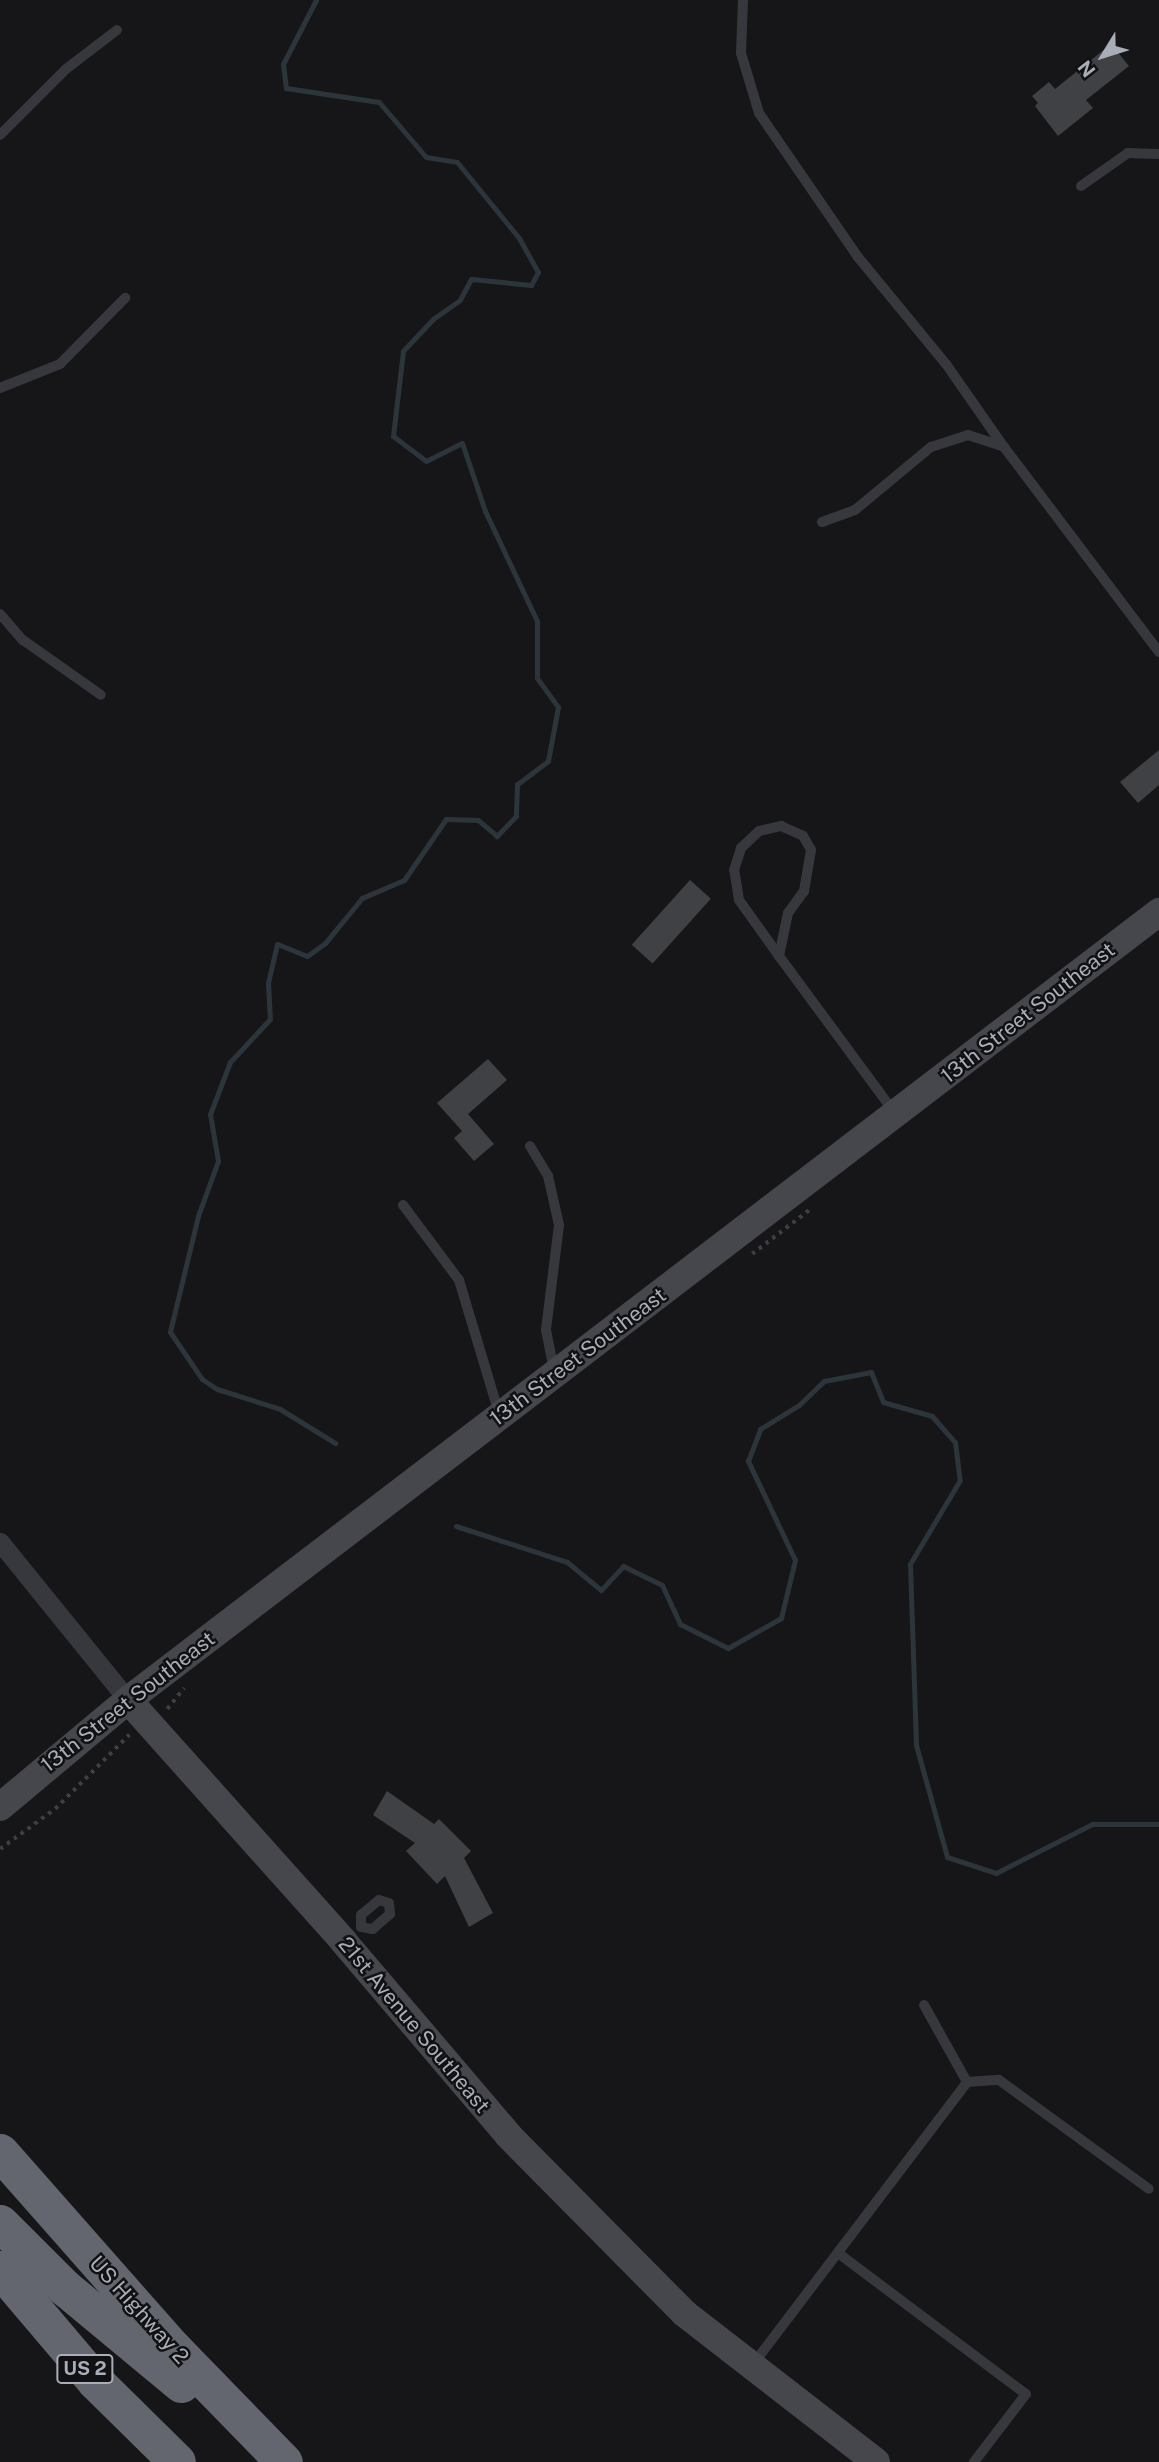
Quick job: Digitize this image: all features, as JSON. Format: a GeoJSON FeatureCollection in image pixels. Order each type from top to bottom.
{"type":"FeatureCollection","features":[{"type":"Feature","properties":{"kind":"highway","name":"US Highway 2"},"geometry":{"type":"LineString","coordinates":[[0,2152],[173,2348],[278,2456]]}},
{"type":"Feature","properties":{"kind":"highway"},"geometry":{"type":"LineString","coordinates":[[0,2223],[84,2305],[178,2382],[278,2456]]}},
{"type":"Feature","properties":{"kind":"highway","name":"US 2"},"geometry":{"type":"LineString","coordinates":[[0,2269],[95,2381],[177,2462]]}},
{"type":"Feature","properties":{"kind":"street","name":"13th Street Southeast"},"geometry":{"type":"LineString","coordinates":[[0,1807],[128,1700],[896,1116],[1159,912]]}},
{"type":"Feature","properties":{"kind":"street","name":"21st Avenue Southeast"},"geometry":{"type":"LineString","coordinates":[[0,1542],[128,1700],[352,1934],[508,2136],[684,2314],[876,2462]]}},
{"type":"Feature","properties":{"kind":"lane"},"geometry":{"type":"LineString","coordinates":[[743,0],[741,53],[759,113],[859,257],[946,363],[1003,447],[1159,652]]}},
{"type":"Feature","properties":{"kind":"lane"},"geometry":{"type":"LineString","coordinates":[[0,135],[65,69],[117,30]]}},
{"type":"Feature","properties":{"kind":"lane"},"geometry":{"type":"LineString","coordinates":[[1080,186],[1128,153],[1159,154]]}},
{"type":"Feature","properties":{"kind":"lane"},"geometry":{"type":"LineString","coordinates":[[0,388],[60,364],[125,298]]}},
{"type":"Feature","properties":{"kind":"lane"},"geometry":{"type":"LineString","coordinates":[[822,522],[855,510],[931,447],[968,435],[1003,447]]}},
{"type":"Feature","properties":{"kind":"lane"},"geometry":{"type":"LineString","coordinates":[[0,614],[23,640],[101,695]]}},
{"type":"Feature","properties":{"kind":"lane"},"geometry":{"type":"LineString","coordinates":[[779,956],[788,914],[804,891],[811,850],[803,835],[781,826],[760,831],[741,848],[734,870],[739,900],[779,956],[896,1116]]}},
{"type":"Feature","properties":{"kind":"lane"},"geometry":{"type":"LineString","coordinates":[[530,1146],[548,1176],[559,1225],[545,1330],[555,1374]]}},
{"type":"Feature","properties":{"kind":"lane"},"geometry":{"type":"LineString","coordinates":[[403,1205],[459,1280],[500,1417]]}},
{"type":"Feature","properties":{"kind":"lane"},"geometry":{"type":"LineString","coordinates":[[379,1900],[391,1901],[390,1914],[373,1929],[352,1934],[361,1915],[379,1900]]}},
{"type":"Feature","properties":{"kind":"lane"},"geometry":{"type":"LineString","coordinates":[[924,2005],[967,2082]]}},
{"type":"Feature","properties":{"kind":"lane"},"geometry":{"type":"LineString","coordinates":[[752,2366],[967,2082],[999,2080],[1149,2189]]}},
{"type":"Feature","properties":{"kind":"lane"},"geometry":{"type":"LineString","coordinates":[[838,2253],[1026,2394],[974,2462]]}},
{"type":"Feature","properties":{"kind":"path"},"geometry":{"type":"LineString","coordinates":[[0,1849],[55,1809],[126,1737]]}},
{"type":"Feature","properties":{"kind":"building"},"geometry":{"type":"Polygon","coordinates":[[[1111,44],[1129,66],[1086,100],[1093,108],[1058,136],[1035,106],[1038,103],[1032,96],[1049,82],[1055,89],[1111,44]]]}},
{"type":"Feature","properties":{"kind":"building"},"geometry":{"type":"Polygon","coordinates":[[[1159,750],[1159,785],[1138,803],[1120,782],[1159,750]]]}},
{"type":"Feature","properties":{"kind":"building"},"geometry":{"type":"Polygon","coordinates":[[[690,880],[711,899],[653,963],[632,945],[690,880]]]}},
{"type":"Feature","properties":{"kind":"building"},"geometry":{"type":"Polygon","coordinates":[[[488,1059],[507,1080],[468,1114],[494,1144],[474,1161],[454,1138],[462,1131],[437,1103],[488,1059]]]}},
{"type":"Feature","properties":{"kind":"building"},"geometry":{"type":"Polygon","coordinates":[[[387,1791],[434,1824],[439,1819],[471,1851],[464,1858],[493,1913],[469,1927],[445,1876],[437,1884],[406,1851],[415,1843],[373,1815],[387,1791]]]}},
{"type":"Feature","properties":{"kind":"waterway"},"geometry":{"type":"LineString","coordinates":[[316,0],[283,64],[286,88],[379,102],[426,157],[457,162],[519,238],[538,272],[531,285],[471,279],[460,300],[433,319],[403,351],[393,436],[426,461],[462,443],[485,511],[537,621],[537,678],[558,707],[548,761],[517,784],[516,816],[497,836],[478,820],[446,819],[404,880],[362,898],[325,943],[307,956],[277,944],[268,983],[270,1019],[230,1062],[210,1114],[218,1161],[198,1216],[170,1332],[202,1379],[217,1389],[280,1409],[335,1443]]}},
{"type":"Feature","properties":{"kind":"waterway"},"geometry":{"type":"LineString","coordinates":[[456,1526],[567,1562],[601,1590],[623,1566],[662,1585],[680,1624],[728,1648],[781,1618],[795,1560],[748,1461],[760,1429],[799,1405],[824,1381],[871,1372],[883,1402],[932,1416],[955,1442],[960,1480],[910,1564],[916,1745],[947,1857],[996,1873],[1092,1824],[1159,1824]]}}]}
